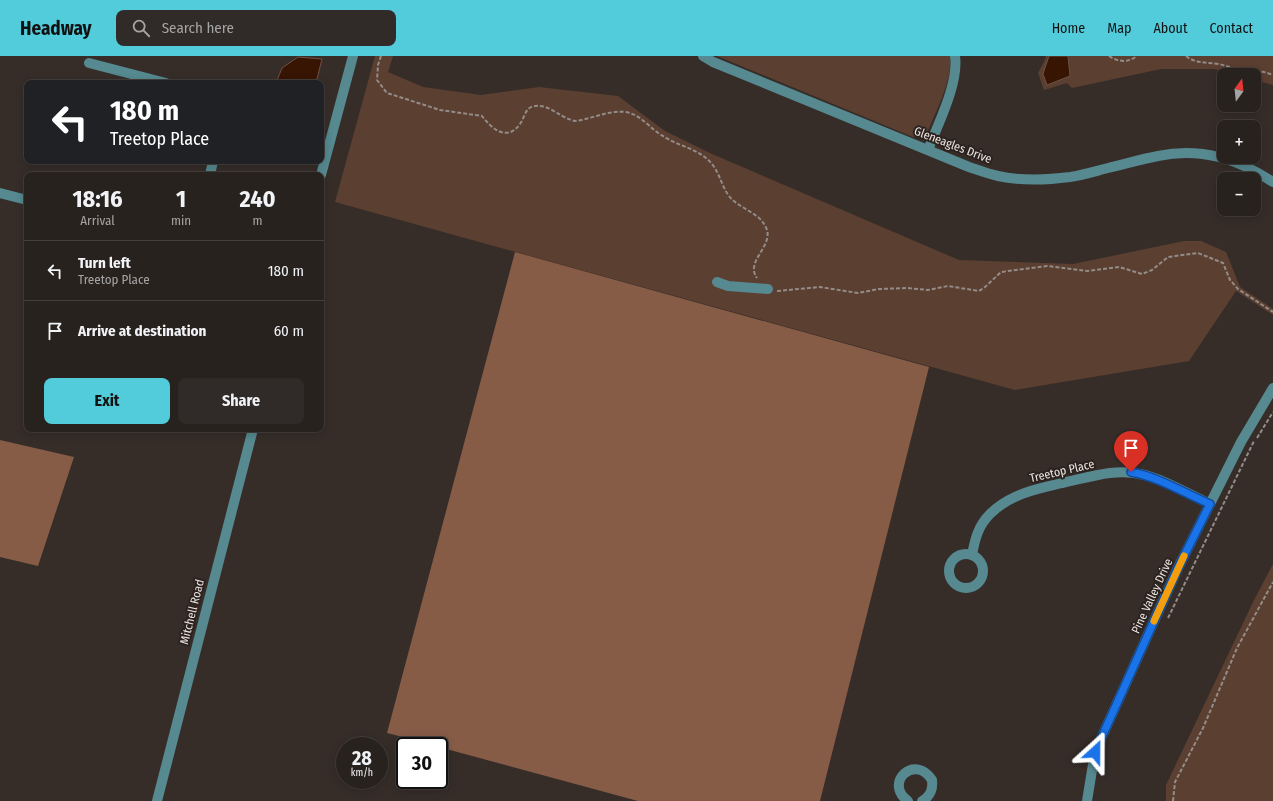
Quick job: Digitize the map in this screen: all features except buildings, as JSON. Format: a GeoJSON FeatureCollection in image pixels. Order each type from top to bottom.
{"type":"FeatureCollection","features":[{"type":"Feature","properties":{"kind":"street"},"geometry":{"type":"LineString","coordinates":[[324,164],[353,56]]}},
{"type":"Feature","properties":{"kind":"street","name":"Gleneagles Drive"},"geometry":{"type":"LineString","coordinates":[[703,56],[713,62],[969,167],[998,176],[1039,179],[1071,177],[1159,156],[1198,153],[1213,155],[1236,162],[1273,182]]}},
{"type":"Feature","properties":{"kind":"street"},"geometry":{"type":"LineString","coordinates":[[928,150],[954,77],[956,64],[955,56]]}},
{"type":"Feature","properties":{"kind":"street"},"geometry":{"type":"LineString","coordinates":[[89,62],[155,80]]}},
{"type":"Feature","properties":{"kind":"street"},"geometry":{"type":"LineString","coordinates":[[0,192],[24,199]]}},
{"type":"Feature","properties":{"kind":"street"},"geometry":{"type":"LineString","coordinates":[[717,282],[728,286],[768,289]]}},
{"type":"Feature","properties":{"kind":"street","name":"Pine Valley Drive"},"geometry":{"type":"LineString","coordinates":[[1087,801],[1095,752],[1178,568],[1241,442],[1273,388]]}},
{"type":"Feature","properties":{"kind":"street","name":"Mitchell Road"},"geometry":{"type":"LineString","coordinates":[[157,801],[252,432]]}},
{"type":"Feature","properties":{"kind":"street","name":"Treetop Place"},"geometry":{"type":"LineString","coordinates":[[972,555],[977,532],[981,525],[990,513],[1002,503],[1016,496],[1038,489],[1092,476],[1115,473],[1141,474],[1156,479],[1210,504]]}},
{"type":"Feature","properties":{"kind":"street"},"geometry":{"type":"LineString","coordinates":[[908,801],[900,794],[899,783],[904,773],[914,769],[924,771],[932,780],[932,791],[929,796],[922,801]]}},
{"type":"Feature","properties":{"kind":"path"},"geometry":{"type":"LineString","coordinates":[[381,56],[378,65],[377,80],[387,93],[440,110],[482,116],[489,125],[499,132],[506,133],[511,131],[520,124],[525,112],[534,106],[547,106],[568,120],[575,121],[617,112],[626,112],[634,114],[662,136],[704,156],[716,170],[724,189],[730,197],[760,219],[768,232],[767,239],[756,260],[754,269],[755,275],[768,289],[781,291],[820,287],[858,293],[879,289],[907,288],[928,290],[948,286],[978,291],[984,288],[1001,272],[1047,266],[1088,271],[1119,267],[1142,274],[1152,270],[1168,257],[1198,254],[1222,263],[1230,280],[1238,289],[1273,312]]}},
{"type":"Feature","properties":{"kind":"path"},"geometry":{"type":"LineString","coordinates":[[1109,56],[1116,60],[1122,61],[1129,61],[1137,56]]}},
{"type":"Feature","properties":{"kind":"path"},"geometry":{"type":"LineString","coordinates":[[1186,56],[1193,61],[1202,63],[1220,64],[1244,70],[1262,71],[1273,75]]}},
{"type":"Feature","properties":{"kind":"path"},"geometry":{"type":"LineString","coordinates":[[1168,618],[1255,440],[1273,412]]}},
{"type":"Feature","properties":{"kind":"path"},"geometry":{"type":"LineString","coordinates":[[1173,801],[1175,782],[1202,728],[1237,648],[1273,582]]}},
{"type":"Feature","properties":{"kind":"shaded area"},"geometry":{"type":"Polygon","coordinates":[[[375,56],[393,56],[388,72],[423,87],[481,95],[539,87],[618,96],[665,131],[712,154],[959,260],[1073,264],[1184,241],[1201,241],[1226,252],[1240,287],[1273,309],[1273,315],[1236,291],[1189,361],[1015,390],[335,202],[375,56]]]}},
{"type":"Feature","properties":{"kind":"shaded area"},"geometry":{"type":"Polygon","coordinates":[[[717,56],[950,56],[950,65],[949,75],[943,95],[927,133],[922,137],[913,137],[717,56]]]}},
{"type":"Feature","properties":{"kind":"shaded area"},"geometry":{"type":"Polygon","coordinates":[[[1045,56],[1049,56],[1050,58],[1043,74],[1070,76],[1068,56],[1273,56],[1273,85],[1261,82],[1261,68],[1217,68],[1217,70],[1161,69],[1072,88],[1067,83],[1044,90],[1038,73],[1046,58],[1045,56]]]}},
{"type":"Feature","properties":{"kind":"shaded area"},"geometry":{"type":"Polygon","coordinates":[[[1049,56],[1068,56],[1070,76],[1047,85],[1043,74],[1049,56]]]}},
{"type":"Feature","properties":{"kind":"shaded area"},"geometry":{"type":"Polygon","coordinates":[[[298,57],[322,59],[317,80],[277,80],[282,68],[298,57]]]}},
{"type":"Feature","properties":{"kind":"shaded area"},"geometry":{"type":"Polygon","coordinates":[[[515,252],[929,367],[820,801],[638,801],[448,749],[448,737],[403,737],[387,733],[515,252]]]}},
{"type":"Feature","properties":{"kind":"shaded area"},"geometry":{"type":"Polygon","coordinates":[[[0,440],[74,457],[38,566],[0,557],[0,440]]]}},
{"type":"Feature","properties":{"kind":"shaded area"},"geometry":{"type":"Polygon","coordinates":[[[1273,564],[1273,801],[1166,801],[1166,785],[1254,600],[1273,564]]]}},
{"type":"Feature","properties":{"kind":"slow traffic"},"geometry":{"type":"LineString","coordinates":[[1154,621],[1184,556]]}},
{"type":"Feature","properties":{"kind":"route"},"geometry":{"type":"LineString","coordinates":[[1095,752],[1178,568],[1210,504],[1156,479],[1131,472]]}}]}
